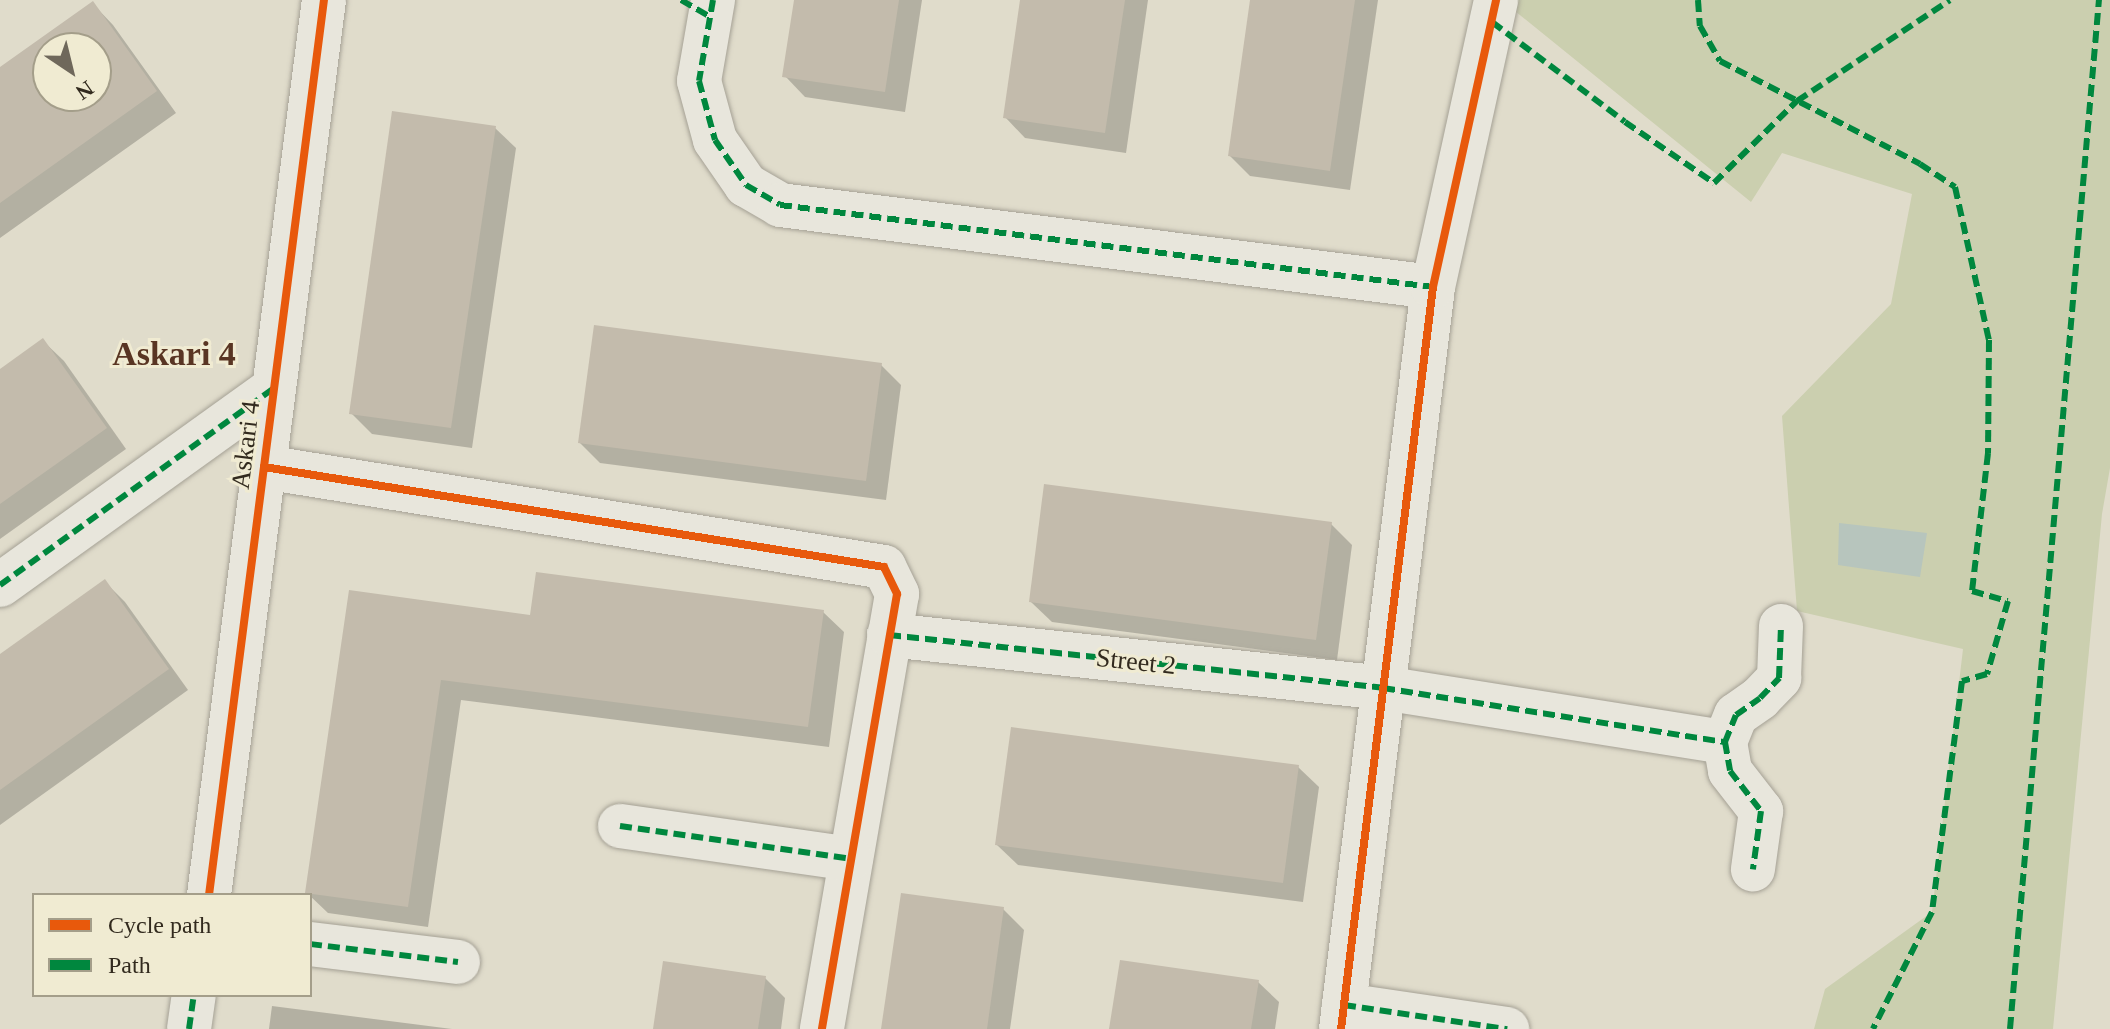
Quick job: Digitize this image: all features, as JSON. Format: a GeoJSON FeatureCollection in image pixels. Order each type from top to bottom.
{"type":"FeatureCollection","features":[{"type":"Feature","properties":{"kind":"street","name":"Askari 4"},"geometry":{"type":"LineString","coordinates":[[209,893],[324,0]]}},
{"type":"Feature","properties":{"kind":"street"},"geometry":{"type":"LineString","coordinates":[[1496,0],[1433,287],[1343,1017],[1507,1029]]}},
{"type":"Feature","properties":{"kind":"street"},"geometry":{"type":"LineString","coordinates":[[702,6],[699,81],[715,140],[746,185],[780,205],[1433,287]]}},
{"type":"Feature","properties":{"kind":"street","name":"Askari 4"},"geometry":{"type":"LineString","coordinates":[[0,585],[273,389]]}},
{"type":"Feature","properties":{"kind":"street"},"geometry":{"type":"LineString","coordinates":[[264,467],[884,567],[897,594],[822,1029]]}},
{"type":"Feature","properties":{"kind":"street"},"geometry":{"type":"LineString","coordinates":[[1753,869],[1761,811],[1730,771],[1725,742],[1736,715],[1760,698],[1779,678],[1781,626]]}},
{"type":"Feature","properties":{"kind":"street","name":"Street 2"},"geometry":{"type":"LineString","coordinates":[[889,635],[1383,688],[1725,742]]}},
{"type":"Feature","properties":{"kind":"street"},"geometry":{"type":"LineString","coordinates":[[620,826],[851,859]]}},
{"type":"Feature","properties":{"kind":"street"},"geometry":{"type":"LineString","coordinates":[[312,944],[458,962]]}},
{"type":"Feature","properties":{"kind":"street"},"geometry":{"type":"LineString","coordinates":[[189,1029],[194,997]]}},
{"type":"Feature","properties":{"kind":"green space"},"geometry":{"type":"Polygon","coordinates":[[[1511,0],[2110,0],[2110,468],[2102,514],[2053,1029],[1814,1029],[1825,989],[1932,912],[1963,649],[1797,611],[1782,416],[1891,304],[1912,194],[1782,153],[1751,202],[1510,7],[1511,0]]]}},
{"type":"Feature","properties":{"kind":"shaded area"},"geometry":{"type":"Polygon","coordinates":[[[1839,523],[1927,533],[1920,577],[1838,565],[1839,523]]]}},
{"type":"Feature","properties":{"kind":"building"},"geometry":{"type":"Polygon","coordinates":[[[794,0],[899,0],[885,92],[782,77],[794,0]]]}},
{"type":"Feature","properties":{"kind":"building"},"geometry":{"type":"Polygon","coordinates":[[[1020,0],[1125,0],[1105,133],[1003,118],[1020,0]]]}},
{"type":"Feature","properties":{"kind":"building"},"geometry":{"type":"Polygon","coordinates":[[[1250,0],[1355,0],[1330,171],[1228,156],[1250,0]]]}},
{"type":"Feature","properties":{"kind":"building"},"geometry":{"type":"Polygon","coordinates":[[[93,1],[157,91],[0,203],[0,67],[32,44],[32,112],[112,112],[112,32],[49,32],[93,1]]]}},
{"type":"Feature","properties":{"kind":"building"},"geometry":{"type":"Polygon","coordinates":[[[392,111],[496,126],[451,428],[349,414],[392,111]]]}},
{"type":"Feature","properties":{"kind":"building"},"geometry":{"type":"Polygon","coordinates":[[[594,325],[882,363],[866,481],[578,443],[594,325]]]}},
{"type":"Feature","properties":{"kind":"building"},"geometry":{"type":"Polygon","coordinates":[[[43,338],[107,428],[0,504],[0,369],[43,338]]]}},
{"type":"Feature","properties":{"kind":"building"},"geometry":{"type":"Polygon","coordinates":[[[1044,484],[1332,522],[1316,640],[1029,602],[1044,484]]]}},
{"type":"Feature","properties":{"kind":"building"},"geometry":{"type":"Polygon","coordinates":[[[536,572],[824,610],[808,727],[441,680],[408,907],[305,893],[349,590],[530,615],[536,572]]]}},
{"type":"Feature","properties":{"kind":"building"},"geometry":{"type":"Polygon","coordinates":[[[105,579],[169,669],[0,790],[0,654],[105,579]]]}},
{"type":"Feature","properties":{"kind":"building"},"geometry":{"type":"Polygon","coordinates":[[[1011,727],[1299,765],[1283,883],[995,845],[1011,727]]]}},
{"type":"Feature","properties":{"kind":"building"},"geometry":{"type":"Polygon","coordinates":[[[901,893],[1004,907],[987,1029],[881,1029],[901,893]]]}},
{"type":"Feature","properties":{"kind":"building"},"geometry":{"type":"Polygon","coordinates":[[[1120,960],[1259,980],[1251,1029],[1109,1029],[1120,960]]]}},
{"type":"Feature","properties":{"kind":"building"},"geometry":{"type":"Polygon","coordinates":[[[663,961],[766,976],[758,1029],[653,1029],[663,961]]]}},
{"type":"Feature","properties":{"kind":"marked path"},"geometry":{"type":"LineString","coordinates":[[681,0],[710,17]]}},
{"type":"Feature","properties":{"kind":"marked path"},"geometry":{"type":"LineString","coordinates":[[713,0],[699,81],[715,140],[746,185],[780,205],[1433,287]]}},
{"type":"Feature","properties":{"kind":"marked path"},"geometry":{"type":"LineString","coordinates":[[1698,0],[1700,26],[1720,61],[1920,164],[1955,187],[1989,340],[1988,453],[1972,591],[2008,601],[1987,674],[1962,681],[1932,912],[1873,1029]]}},
{"type":"Feature","properties":{"kind":"marked path"},"geometry":{"type":"LineString","coordinates":[[1492,22],[1625,122],[1714,183],[1797,101],[1950,0]]}},
{"type":"Feature","properties":{"kind":"marked path"},"geometry":{"type":"LineString","coordinates":[[2010,1029],[2099,0]]}},
{"type":"Feature","properties":{"kind":"marked path"},"geometry":{"type":"LineString","coordinates":[[0,585],[273,389]]}},
{"type":"Feature","properties":{"kind":"marked path"},"geometry":{"type":"LineString","coordinates":[[1725,742],[1736,715],[1760,698],[1779,678],[1781,626]]}},
{"type":"Feature","properties":{"kind":"marked path"},"geometry":{"type":"LineString","coordinates":[[889,635],[1383,688],[1725,742],[1730,771],[1761,811],[1753,869]]}},
{"type":"Feature","properties":{"kind":"marked path"},"geometry":{"type":"LineString","coordinates":[[620,826],[851,859]]}},
{"type":"Feature","properties":{"kind":"marked path"},"geometry":{"type":"LineString","coordinates":[[312,944],[458,962]]}},
{"type":"Feature","properties":{"kind":"marked path"},"geometry":{"type":"LineString","coordinates":[[189,1029],[194,997]]}},
{"type":"Feature","properties":{"kind":"marked path"},"geometry":{"type":"LineString","coordinates":[[1344,1005],[1507,1029]]}},
{"type":"Feature","properties":{"kind":"cycle path"},"geometry":{"type":"LineString","coordinates":[[209,893],[324,0]]}},
{"type":"Feature","properties":{"kind":"cycle path"},"geometry":{"type":"LineString","coordinates":[[1341,1029],[1433,287],[1496,0]]}},
{"type":"Feature","properties":{"kind":"cycle path"},"geometry":{"type":"LineString","coordinates":[[264,467],[884,567],[897,594],[822,1029]]}},
{"type":"Feature","properties":{"kind":"district","name":"Askari 4"},"geometry":{"type":"Point","coordinates":[174,354]}}]}
